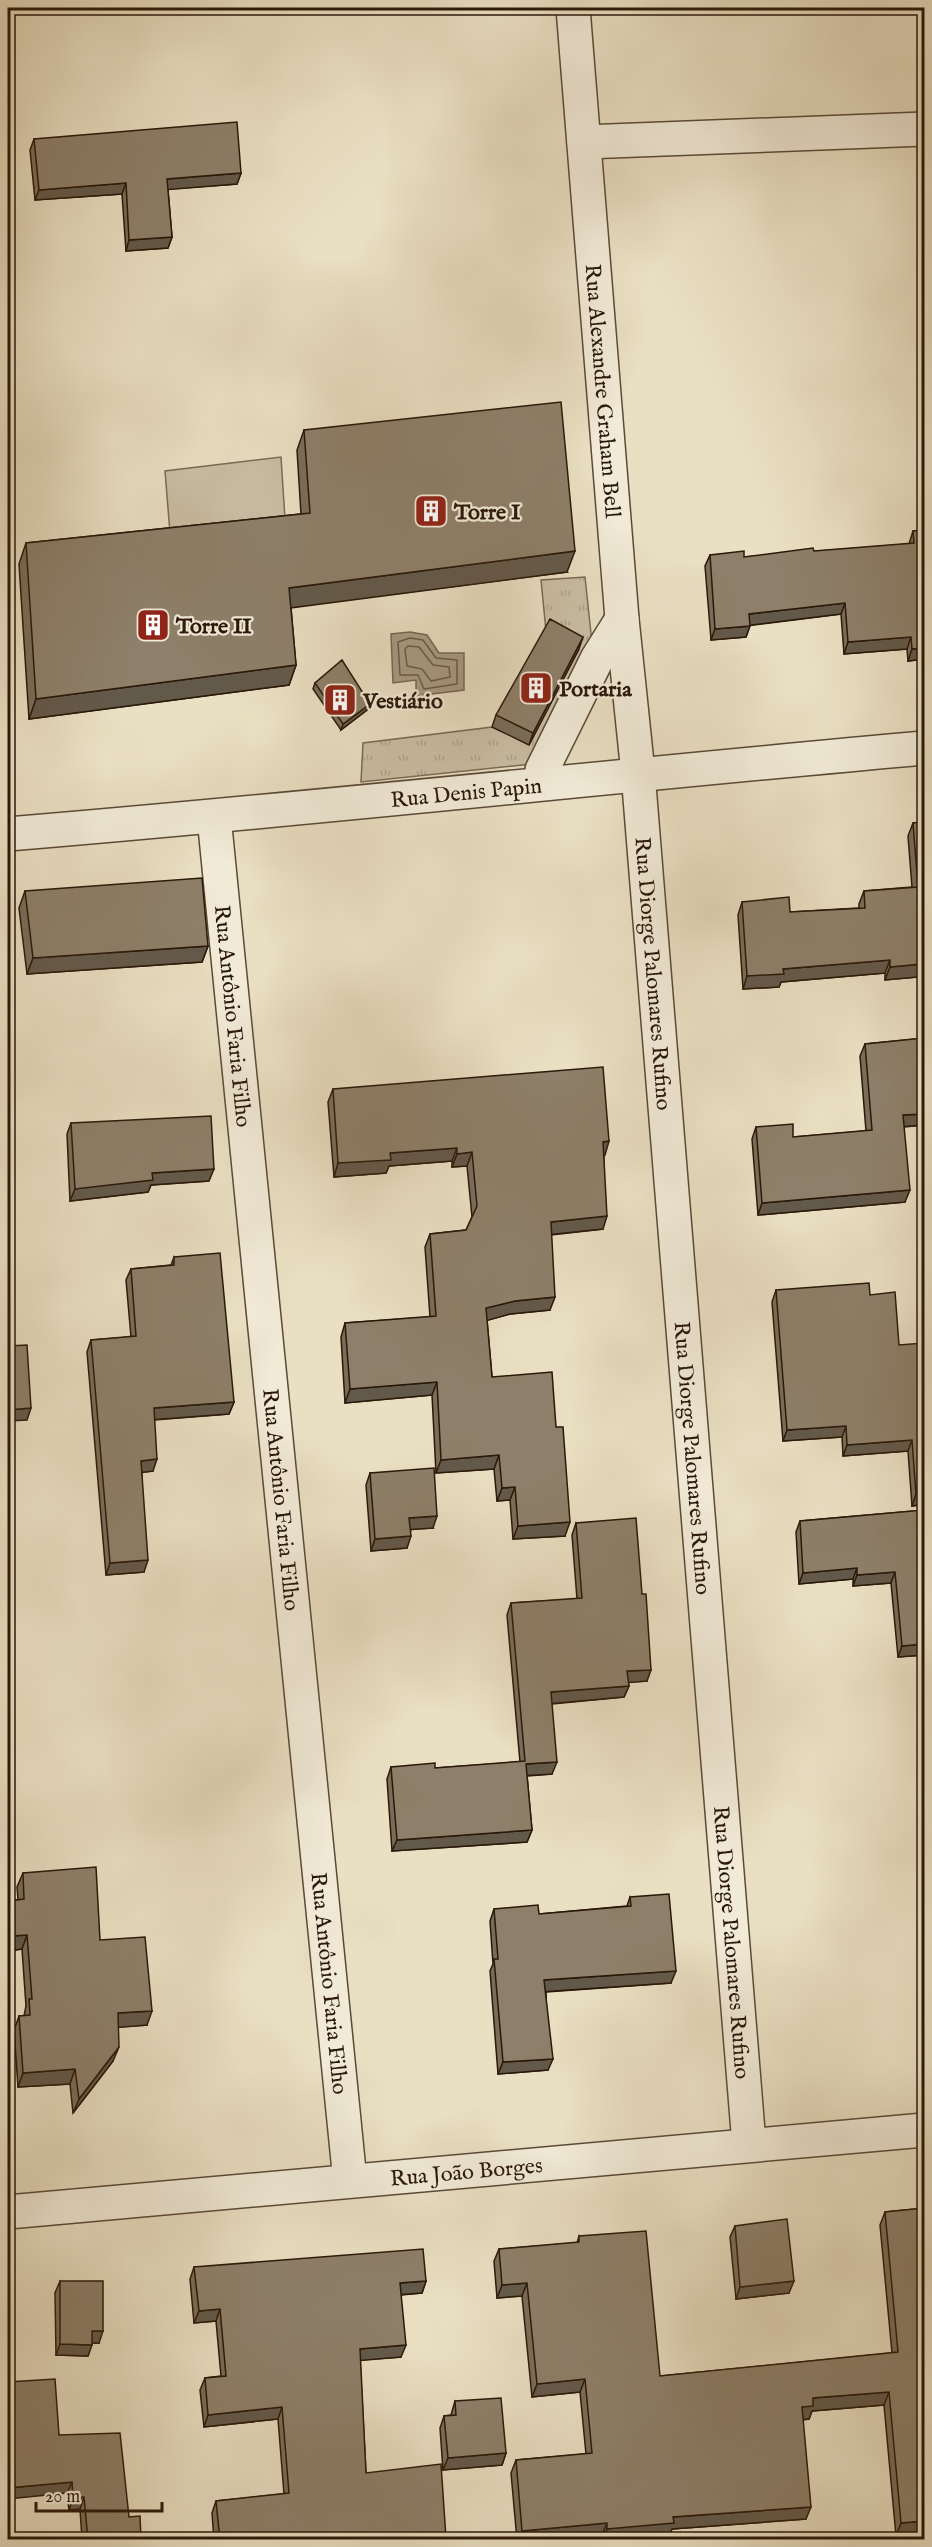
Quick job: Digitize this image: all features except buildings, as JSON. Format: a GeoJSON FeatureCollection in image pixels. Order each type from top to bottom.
{"type":"FeatureCollection","features":[{"type":"Feature","properties":{"kind":"street","name":"Rua Alexandre Graham Bell"},"geometry":{"type":"LineString","coordinates":[[573,8],[622,619],[638,773]]}},
{"type":"Feature","properties":{"kind":"street"},"geometry":{"type":"LineString","coordinates":[[584,142],[924,129]]}},
{"type":"Feature","properties":{"kind":"street"},"geometry":{"type":"LineString","coordinates":[[542,783],[542,770],[597,658],[622,619]]}},
{"type":"Feature","properties":{"kind":"street","name":"Rua Denis Papin"},"geometry":{"type":"LineString","coordinates":[[8,834],[214,817],[638,773],[924,748]]}},
{"type":"Feature","properties":{"kind":"street","name":"Rua Diorge Palomares Rufino"},"geometry":{"type":"LineString","coordinates":[[638,773],[749,2144]]}},
{"type":"Feature","properties":{"kind":"street","name":"Rua Antônio Faria Filho"},"geometry":{"type":"LineString","coordinates":[[214,817],[350,2181]]}},
{"type":"Feature","properties":{"kind":"street","name":"Rua João Borges"},"geometry":{"type":"LineString","coordinates":[[8,2212],[924,2130]]}},
{"type":"Feature","properties":{"kind":"green space"},"geometry":{"type":"Polygon","coordinates":[[[281,457],[285,519],[170,533],[165,471],[281,457]]]}},
{"type":"Feature","properties":{"kind":"green space"},"geometry":{"type":"Polygon","coordinates":[[[585,577],[592,643],[532,764],[361,782],[363,743],[492,727],[546,631],[541,580],[585,577]]]}},
{"type":"Feature","properties":{"kind":"water"},"geometry":{"type":"Polygon","coordinates":[[[410,632],[427,635],[439,653],[464,653],[464,690],[416,696],[416,680],[393,683],[391,634],[410,632]]]}},
{"type":"Feature","properties":{"kind":"place","name":"Torre I"},"geometry":{"type":"Point","coordinates":[431,511]}},
{"type":"Feature","properties":{"kind":"place","name":"Torre II"},"geometry":{"type":"Point","coordinates":[153,625]}},
{"type":"Feature","properties":{"kind":"place","name":"Portaria"},"geometry":{"type":"Point","coordinates":[536,688]}},
{"type":"Feature","properties":{"kind":"place","name":"Vestiário"},"geometry":{"type":"Point","coordinates":[340,700]}}]}
